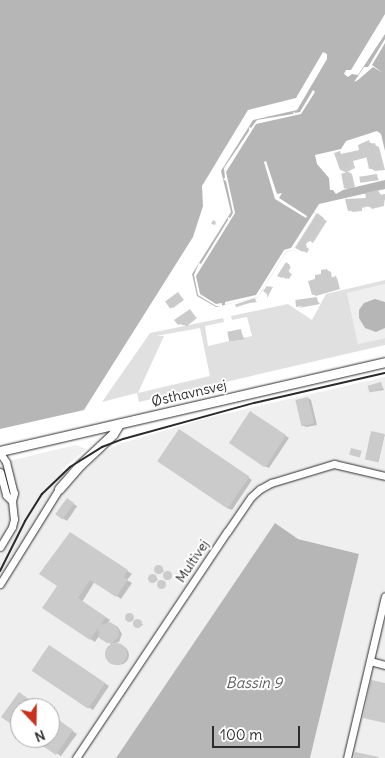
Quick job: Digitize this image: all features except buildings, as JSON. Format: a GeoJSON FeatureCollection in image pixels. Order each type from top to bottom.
{"type":"FeatureCollection","features":[{"type":"Feature","properties":{"kind":"street","name":"Østhavnsvej"},"geometry":{"type":"LineString","coordinates":[[0,452],[385,362]]}},
{"type":"Feature","properties":{"kind":"street"},"geometry":{"type":"LineString","coordinates":[[0,584],[59,490],[81,464],[113,434],[119,424]]}},
{"type":"Feature","properties":{"kind":"street"},"geometry":{"type":"LineString","coordinates":[[0,452],[6,462],[14,493],[12,501],[14,519],[12,527],[0,547]]}},
{"type":"Feature","properties":{"kind":"street","name":"Multivej"},"geometry":{"type":"LineString","coordinates":[[76,758],[251,497],[271,483],[334,464],[385,476]]}},
{"type":"Feature","properties":{"kind":"street"},"geometry":{"type":"LineString","coordinates":[[0,472],[6,495],[12,501]]}},
{"type":"Feature","properties":{"kind":"street"},"geometry":{"type":"LineString","coordinates":[[346,758],[385,596]]}},
{"type":"Feature","properties":{"kind":"street"},"geometry":{"type":"LineString","coordinates":[[370,661],[385,665]]}},
{"type":"Feature","properties":{"kind":"shaded area"},"geometry":{"type":"Polygon","coordinates":[[[385,280],[385,284],[347,293],[358,344],[385,338],[385,345],[139,402],[137,393],[102,402],[150,333],[223,318],[224,322],[205,326],[208,346],[252,336],[247,317],[232,320],[231,316],[288,304],[312,320],[326,294],[385,280]],[[200,328],[156,336],[164,336],[138,393],[210,376],[200,328]]]}},
{"type":"Feature","properties":{"kind":"shaded area"},"geometry":{"type":"Polygon","coordinates":[[[385,284],[385,338],[358,344],[347,293],[385,284]]]}},
{"type":"Feature","properties":{"kind":"shaded area"},"geometry":{"type":"Polygon","coordinates":[[[385,377],[385,758],[310,758],[359,554],[298,539],[275,523],[116,758],[0,758],[0,463],[76,445],[86,449],[62,470],[73,480],[102,453],[119,444],[211,417],[385,377]]]}},
{"type":"Feature","properties":{"kind":"water"},"geometry":{"type":"Polygon","coordinates":[[[0,0],[385,0],[385,14],[351,70],[346,70],[344,74],[348,77],[352,74],[358,75],[385,34],[385,151],[381,134],[377,131],[346,141],[341,149],[315,155],[317,164],[329,178],[330,190],[333,190],[336,194],[343,190],[385,180],[385,189],[319,204],[314,212],[316,214],[293,250],[286,252],[258,297],[216,307],[197,296],[192,274],[231,212],[221,171],[253,120],[297,110],[327,59],[327,54],[323,52],[296,98],[248,110],[202,186],[203,206],[193,237],[84,410],[0,429],[0,0]]]}},
{"type":"Feature","properties":{"kind":"water"},"geometry":{"type":"Polygon","coordinates":[[[375,299],[385,302],[385,328],[376,332],[365,328],[359,318],[359,310],[364,303],[375,299]]]}},
{"type":"Feature","properties":{"kind":"water","name":"Bassin 9"},"geometry":{"type":"Polygon","coordinates":[[[275,523],[298,539],[359,554],[310,758],[116,758],[275,523]]]}},
{"type":"Feature","properties":{"kind":"pier"},"geometry":{"type":"Polygon","coordinates":[[[385,39],[385,43],[372,65],[383,73],[373,67],[354,82],[364,67],[368,67],[385,39]]]}},
{"type":"Feature","properties":{"kind":"pier"},"geometry":{"type":"Polygon","coordinates":[[[313,90],[315,92],[301,114],[256,124],[226,172],[235,213],[196,276],[200,294],[216,304],[222,303],[222,306],[216,306],[198,295],[194,275],[199,263],[201,264],[228,217],[230,218],[233,213],[226,181],[223,179],[225,178],[224,168],[249,131],[249,127],[251,128],[257,120],[293,114],[294,111],[295,113],[300,112],[313,90]]]}},
{"type":"Feature","properties":{"kind":"pier"},"geometry":{"type":"Polygon","coordinates":[[[266,161],[277,194],[282,193],[279,198],[307,216],[306,218],[275,199],[264,162],[266,161]]]}},
{"type":"Feature","properties":{"kind":"pier"},"geometry":{"type":"Polygon","coordinates":[[[314,212],[316,214],[293,250],[286,252],[258,297],[225,305],[225,302],[256,295],[284,250],[291,248],[314,212]]]}},
{"type":"Feature","properties":{"kind":"railway"},"geometry":{"type":"LineString","coordinates":[[0,571],[25,521],[42,494],[70,467],[102,447],[123,439],[254,403],[385,373]]}}]}
